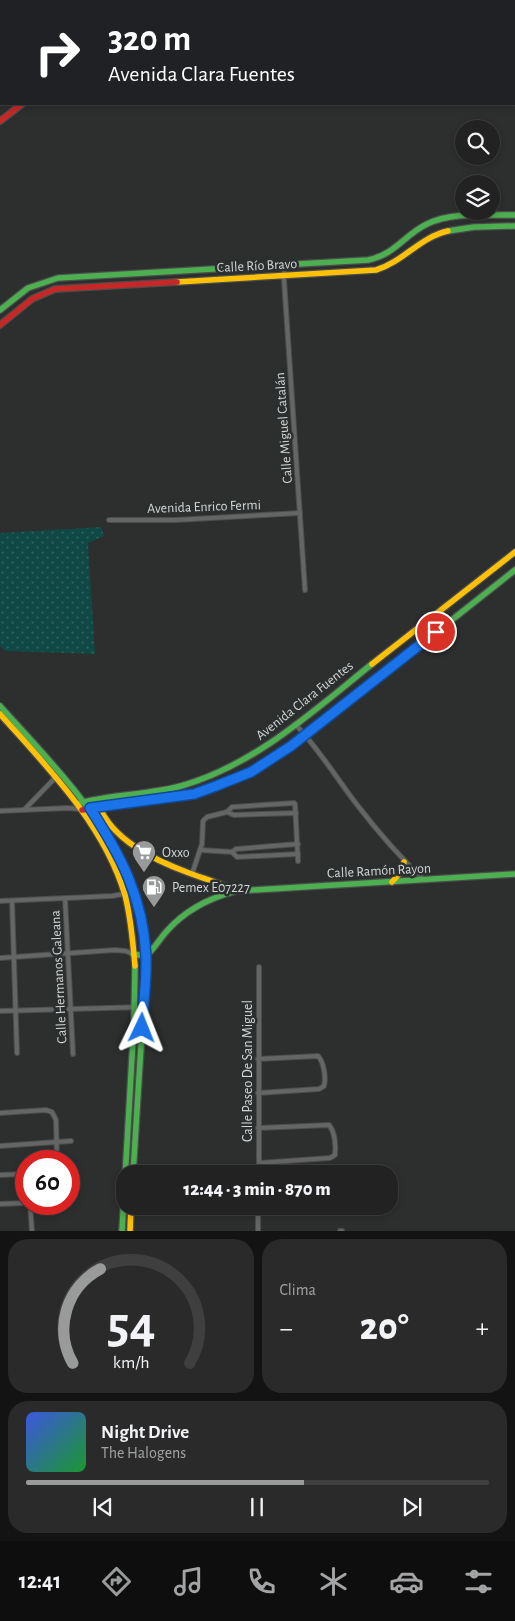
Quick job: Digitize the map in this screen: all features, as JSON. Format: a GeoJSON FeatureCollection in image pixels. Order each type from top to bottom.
{"type":"FeatureCollection","features":[{"type":"Feature","properties":{"kind":"street"},"geometry":{"type":"LineString","coordinates":[[0,121],[19,105]]}},
{"type":"Feature","properties":{"kind":"street","name":"Calle Río Bravo"},"geometry":{"type":"LineString","coordinates":[[0,310],[28,288],[50,279],[373,259],[392,251],[425,224],[434,221],[460,217],[515,215]]}},
{"type":"Feature","properties":{"kind":"street","name":"Calle Río Bravo"},"geometry":{"type":"LineString","coordinates":[[0,325],[32,299],[55,289],[376,270],[403,259],[423,242],[441,232],[454,229],[515,226]]}},
{"type":"Feature","properties":{"kind":"street","name":"Calle Miguel Catalán"},"geometry":{"type":"LineString","coordinates":[[282,265],[305,590]]}},
{"type":"Feature","properties":{"kind":"street"},"geometry":{"type":"LineString","coordinates":[[125,274],[130,284]]}},
{"type":"Feature","properties":{"kind":"street","name":"Avenida Enrico Fermi"},"geometry":{"type":"LineString","coordinates":[[109,520],[176,520],[300,513]]}},
{"type":"Feature","properties":{"kind":"street","name":"Avenida Clara Fuentes"},"geometry":{"type":"LineString","coordinates":[[81,802],[170,788],[209,777],[255,753],[295,724],[515,552]]}},
{"type":"Feature","properties":{"kind":"street","name":"Avenida Clara Fuentes"},"geometry":{"type":"LineString","coordinates":[[82,810],[194,794],[251,772],[306,735],[515,570]]}},
{"type":"Feature","properties":{"kind":"street"},"geometry":{"type":"LineString","coordinates":[[0,706],[81,802],[82,810],[104,846],[117,873],[131,923],[134,954],[134,1007],[122,1231]]}},
{"type":"Feature","properties":{"kind":"street"},"geometry":{"type":"LineString","coordinates":[[0,714],[56,778],[90,808],[118,853],[134,892],[142,923],[146,956],[146,984],[134,1165]]}},
{"type":"Feature","properties":{"kind":"street"},"geometry":{"type":"LineString","coordinates":[[295,724],[306,735],[359,808],[404,862],[424,880]]}},
{"type":"Feature","properties":{"kind":"street"},"geometry":{"type":"LineString","coordinates":[[24,810],[56,778]]}},
{"type":"Feature","properties":{"kind":"street"},"geometry":{"type":"LineString","coordinates":[[97,799],[104,820],[122,837],[179,870],[221,883],[236,891]]}},
{"type":"Feature","properties":{"kind":"street"},"geometry":{"type":"LineString","coordinates":[[68,808],[81,802]]}},
{"type":"Feature","properties":{"kind":"street"},"geometry":{"type":"LineString","coordinates":[[192,874],[202,844],[204,819],[227,812],[232,807],[293,802],[296,813],[298,861]]}},
{"type":"Feature","properties":{"kind":"street"},"geometry":{"type":"LineString","coordinates":[[1,812],[68,808],[82,810]]}},
{"type":"Feature","properties":{"kind":"street"},"geometry":{"type":"LineString","coordinates":[[227,812],[233,816],[296,813]]}},
{"type":"Feature","properties":{"kind":"street"},"geometry":{"type":"LineString","coordinates":[[200,850],[232,852],[236,849],[298,844]]}},
{"type":"Feature","properties":{"kind":"street"},"geometry":{"type":"LineString","coordinates":[[232,852],[237,857],[298,854]]}},
{"type":"Feature","properties":{"kind":"street"},"geometry":{"type":"LineString","coordinates":[[392,882],[401,872],[404,862]]}},
{"type":"Feature","properties":{"kind":"street","name":"Calle Ramón Rayon"},"geometry":{"type":"LineString","coordinates":[[146,956],[153,950],[167,930],[190,910],[212,898],[236,891],[515,874]]}},
{"type":"Feature","properties":{"kind":"street"},"geometry":{"type":"LineString","coordinates":[[0,901],[134,892]]}},
{"type":"Feature","properties":{"kind":"street","name":"Calle Hermanos Galeana"},"geometry":{"type":"LineString","coordinates":[[64,898],[69,953],[73,1054]]}},
{"type":"Feature","properties":{"kind":"street"},"geometry":{"type":"LineString","coordinates":[[12,900],[17,1053]]}},
{"type":"Feature","properties":{"kind":"street"},"geometry":{"type":"LineString","coordinates":[[0,958],[115,950],[146,956]]}},
{"type":"Feature","properties":{"kind":"street","name":"Calle Paseo De San Miguel"},"geometry":{"type":"LineString","coordinates":[[258,1163],[259,967]]}},
{"type":"Feature","properties":{"kind":"street"},"geometry":{"type":"LineString","coordinates":[[0,1011],[143,1007]]}},
{"type":"Feature","properties":{"kind":"street"},"geometry":{"type":"LineString","coordinates":[[258,1059],[318,1056],[322,1060],[325,1081],[324,1086],[319,1089],[258,1093]]}},
{"type":"Feature","properties":{"kind":"street"},"geometry":{"type":"LineString","coordinates":[[0,1113],[46,1110],[52,1112],[56,1120],[57,1150]]}},
{"type":"Feature","properties":{"kind":"street"},"geometry":{"type":"LineString","coordinates":[[258,1128],[329,1125],[332,1129],[336,1149],[335,1155],[330,1158],[258,1163]]}},
{"type":"Feature","properties":{"kind":"street"},"geometry":{"type":"LineString","coordinates":[[0,1146],[71,1141]]}},
{"type":"Feature","properties":{"kind":"street"},"geometry":{"type":"LineString","coordinates":[[0,1175],[15,1174]]}},
{"type":"Feature","properties":{"kind":"street"},"geometry":{"type":"LineString","coordinates":[[0,1204],[15,1203]]}},
{"type":"Feature","properties":{"kind":"street"},"geometry":{"type":"LineString","coordinates":[[31,1215],[32,1231]]}},
{"type":"Feature","properties":{"kind":"street"},"geometry":{"type":"LineString","coordinates":[[130,1231],[131,1215]]}},
{"type":"Feature","properties":{"kind":"street"},"geometry":{"type":"LineString","coordinates":[[258,1215],[258,1231]]}},
{"type":"Feature","properties":{"kind":"shaded area"},"geometry":{"type":"Polygon","coordinates":[[[101,527],[104,536],[88,543],[95,654],[5,651],[0,646],[0,533],[101,527]]]}},
{"type":"Feature","properties":{"kind":"traffic: fast"},"geometry":{"type":"LineString","coordinates":[[0,310],[28,288],[58,278],[368,260],[393,249],[419,228],[437,220],[470,215],[515,215]]}},
{"type":"Feature","properties":{"kind":"traffic: fast"},"geometry":{"type":"LineString","coordinates":[[448,231],[474,227],[515,226]]}},
{"type":"Feature","properties":{"kind":"traffic: fast"},"geometry":{"type":"LineString","coordinates":[[280,754],[515,570]]}},
{"type":"Feature","properties":{"kind":"traffic: fast"},"geometry":{"type":"LineString","coordinates":[[80,803],[181,786],[208,777],[234,765],[282,735],[372,664]]}},
{"type":"Feature","properties":{"kind":"traffic: fast"},"geometry":{"type":"LineString","coordinates":[[0,706],[70,785],[102,828],[127,874],[135,895],[143,937],[144,980],[134,1165]]}},
{"type":"Feature","properties":{"kind":"traffic: fast"},"geometry":{"type":"LineString","coordinates":[[133,954],[146,956],[173,924],[189,911],[216,897],[236,891],[515,874]]}},
{"type":"Feature","properties":{"kind":"traffic: fast"},"geometry":{"type":"LineString","coordinates":[[122,1231],[134,1022],[135,966]]}},
{"type":"Feature","properties":{"kind":"traffic: slow"},"geometry":{"type":"LineString","coordinates":[[177,282],[376,270],[395,261],[429,238],[448,231]]}},
{"type":"Feature","properties":{"kind":"traffic: slow"},"geometry":{"type":"LineString","coordinates":[[372,664],[515,552]]}},
{"type":"Feature","properties":{"kind":"traffic: slow"},"geometry":{"type":"LineString","coordinates":[[0,714],[73,798],[103,844],[116,869],[125,895],[133,939],[135,966]]}},
{"type":"Feature","properties":{"kind":"traffic: slow"},"geometry":{"type":"LineString","coordinates":[[98,804],[104,817],[113,828],[136,847],[162,862],[236,891]]}},
{"type":"Feature","properties":{"kind":"traffic: slow"},"geometry":{"type":"LineString","coordinates":[[392,882],[401,872],[404,862]]}},
{"type":"Feature","properties":{"kind":"traffic: slow"},"geometry":{"type":"LineString","coordinates":[[130,1231],[131,1215]]}},
{"type":"Feature","properties":{"kind":"traffic: jam"},"geometry":{"type":"LineString","coordinates":[[0,121],[21,105]]}},
{"type":"Feature","properties":{"kind":"traffic: jam"},"geometry":{"type":"LineString","coordinates":[[0,325],[32,299],[55,289],[177,282]]}},
{"type":"Feature","properties":{"kind":"traffic: jam"},"geometry":{"type":"LineString","coordinates":[[82,810],[194,794],[251,772],[280,754]]}},
{"type":"Feature","properties":{"kind":"place","name":"Oxxo"},"geometry":{"type":"Point","coordinates":[144,873]}},
{"type":"Feature","properties":{"kind":"place","name":"Pemex E07227"},"geometry":{"type":"Point","coordinates":[154,908]}},
{"type":"Feature","properties":{"kind":"route"},"geometry":{"type":"LineString","coordinates":[[142,1028],[146,984],[146,956],[140,917],[124,864],[90,808],[194,794],[251,772],[291,746],[436,632]]}}]}
